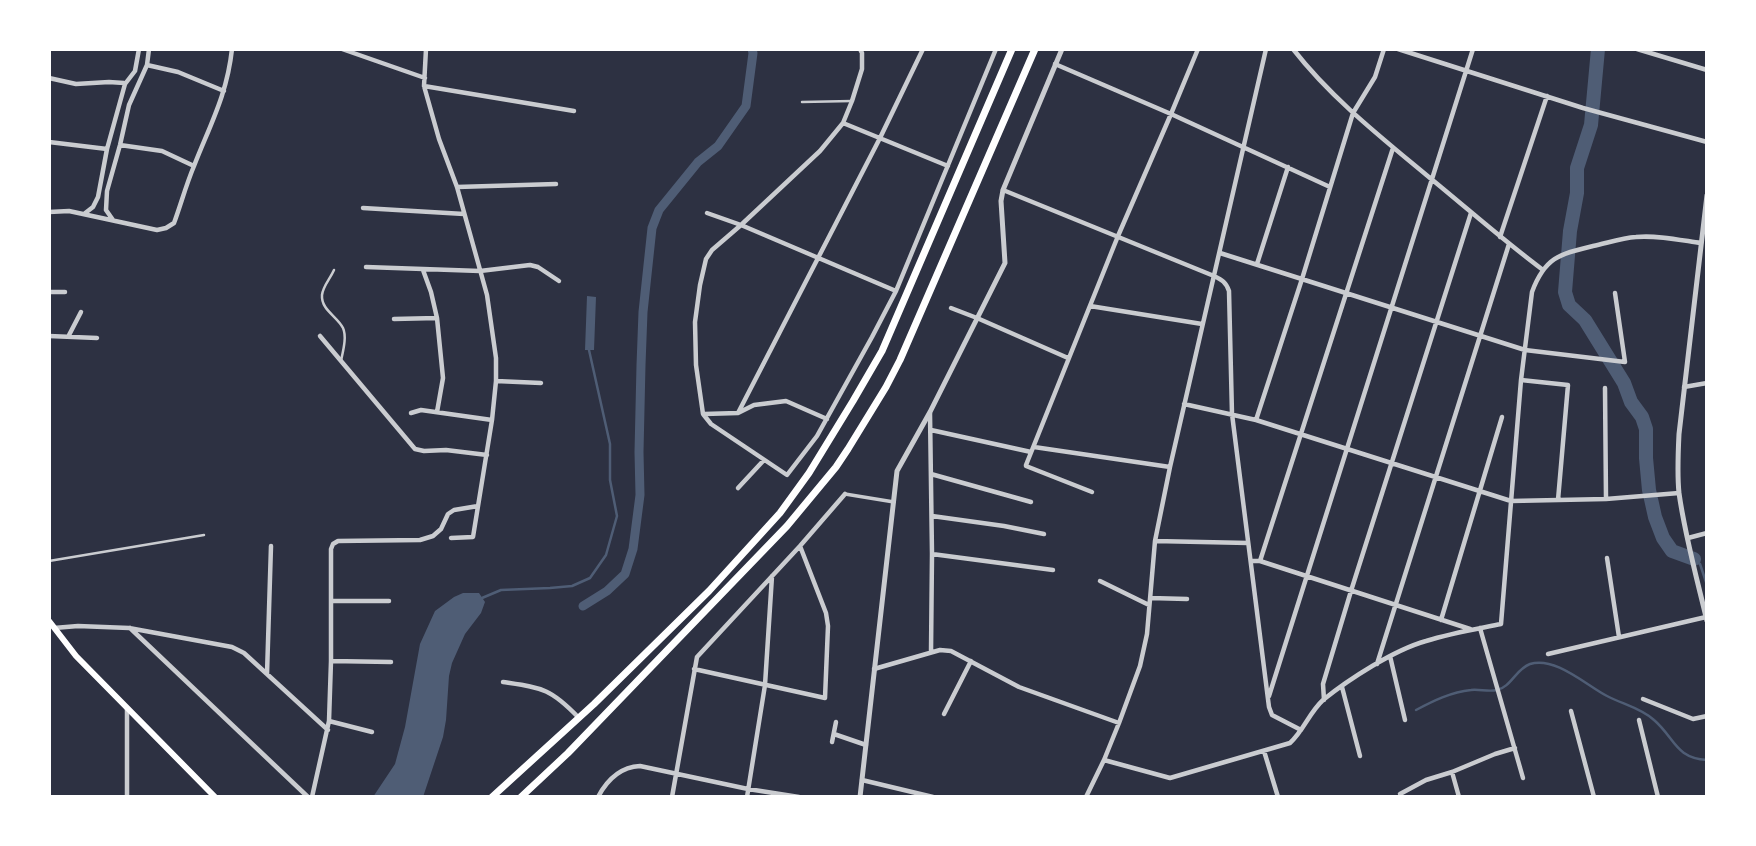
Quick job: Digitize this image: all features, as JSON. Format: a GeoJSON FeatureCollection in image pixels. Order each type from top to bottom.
{"type":"FeatureCollection","features":[{"type":"Feature","properties":{"kind":"highway"},"geometry":{"type":"LineString","coordinates":[[492,797],[579,718],[736,563],[780,513],[809,473],[882,351],[1012,49]]}},
{"type":"Feature","properties":{"kind":"highway"},"geometry":{"type":"LineString","coordinates":[[521,797],[787,526],[836,467],[900,360],[1035,49]]}},
{"type":"Feature","properties":{"kind":"main road"},"geometry":{"type":"LineString","coordinates":[[51,624],[76,656],[215,797]]}},
{"type":"Feature","properties":{"kind":"street"},"geometry":{"type":"LineString","coordinates":[[83,214],[93,207],[98,197],[107,149],[125,83],[135,71],[139,49]]}},
{"type":"Feature","properties":{"kind":"street"},"geometry":{"type":"LineString","coordinates":[[114,220],[106,210],[107,191],[129,105],[147,65],[149,49]]}},
{"type":"Feature","properties":{"kind":"street"},"geometry":{"type":"LineString","coordinates":[[49,212],[69,211],[157,230],[174,223],[228,80],[232,49]]}},
{"type":"Feature","properties":{"kind":"street"},"geometry":{"type":"LineString","coordinates":[[342,49],[425,78]]}},
{"type":"Feature","properties":{"kind":"street"},"geometry":{"type":"LineString","coordinates":[[426,49],[424,86],[439,139],[457,187],[487,295],[496,358],[492,420],[473,537],[451,538]]}},
{"type":"Feature","properties":{"kind":"street"},"geometry":{"type":"LineString","coordinates":[[738,413],[923,49]]}},
{"type":"Feature","properties":{"kind":"street"},"geometry":{"type":"LineString","coordinates":[[862,50],[862,69],[843,123],[820,150],[712,250],[706,259],[700,285],[695,322],[696,365],[703,414],[711,424],[787,475],[817,436],[896,291],[996,49]]}},
{"type":"Feature","properties":{"kind":"street"},"geometry":{"type":"LineString","coordinates":[[860,797],[897,471],[1005,263],[1001,201],[1003,190],[1062,49]]}},
{"type":"Feature","properties":{"kind":"street"},"geometry":{"type":"LineString","coordinates":[[1092,492],[1026,466],[1118,236],[1198,49]]}},
{"type":"Feature","properties":{"kind":"street"},"geometry":{"type":"LineString","coordinates":[[1086,797],[1104,760],[1140,666],[1147,634],[1155,541],[1170,467],[1266,49]]}},
{"type":"Feature","properties":{"kind":"street"},"geometry":{"type":"LineString","coordinates":[[1293,49],[1308,69],[1353,113],[1543,270]]}},
{"type":"Feature","properties":{"kind":"street"},"geometry":{"type":"LineString","coordinates":[[1256,420],[1353,113],[1375,77],[1384,49]]}},
{"type":"Feature","properties":{"kind":"street"},"geometry":{"type":"LineString","coordinates":[[1398,49],[1583,108],[1707,142]]}},
{"type":"Feature","properties":{"kind":"street"},"geometry":{"type":"LineString","coordinates":[[1269,698],[1473,49]]}},
{"type":"Feature","properties":{"kind":"street"},"geometry":{"type":"LineString","coordinates":[[1637,49],[1707,70]]}},
{"type":"Feature","properties":{"kind":"street"},"geometry":{"type":"LineString","coordinates":[[1055,64],[1330,187]]}},
{"type":"Feature","properties":{"kind":"street"},"geometry":{"type":"LineString","coordinates":[[147,65],[178,72],[224,91]]}},
{"type":"Feature","properties":{"kind":"street"},"geometry":{"type":"LineString","coordinates":[[49,78],[76,84],[125,83]]}},
{"type":"Feature","properties":{"kind":"street"},"geometry":{"type":"LineString","coordinates":[[424,86],[574,111]]}},
{"type":"Feature","properties":{"kind":"street"},"geometry":{"type":"LineString","coordinates":[[1500,236],[1547,96]]}},
{"type":"Feature","properties":{"kind":"street"},"geometry":{"type":"LineString","coordinates":[[843,123],[948,166]]}},
{"type":"Feature","properties":{"kind":"street"},"geometry":{"type":"LineString","coordinates":[[49,142],[107,149]]}},
{"type":"Feature","properties":{"kind":"street"},"geometry":{"type":"LineString","coordinates":[[120,145],[162,151],[194,166]]}},
{"type":"Feature","properties":{"kind":"street"},"geometry":{"type":"LineString","coordinates":[[1260,561],[1393,148]]}},
{"type":"Feature","properties":{"kind":"street"},"geometry":{"type":"LineString","coordinates":[[1257,264],[1288,167]]}},
{"type":"Feature","properties":{"kind":"street"},"geometry":{"type":"LineString","coordinates":[[457,187],[556,184]]}},
{"type":"Feature","properties":{"kind":"street"},"geometry":{"type":"LineString","coordinates":[[1003,190],[1225,282],[1229,291],[1232,414],[1269,707],[1272,715],[1301,730]]}},
{"type":"Feature","properties":{"kind":"street"},"geometry":{"type":"LineString","coordinates":[[1548,654],[1706,619],[1679,493],[1678,465],[1684,387],[1707,195]]}},
{"type":"Feature","properties":{"kind":"street"},"geometry":{"type":"LineString","coordinates":[[363,208],[464,214]]}},
{"type":"Feature","properties":{"kind":"street"},"geometry":{"type":"LineString","coordinates":[[707,213],[896,291]]}},
{"type":"Feature","properties":{"kind":"street"},"geometry":{"type":"LineString","coordinates":[[1324,700],[1323,684],[1351,591],[1471,213]]}},
{"type":"Feature","properties":{"kind":"street"},"geometry":{"type":"LineString","coordinates":[[1104,760],[1170,778],[1290,743],[1312,711],[1324,700],[1400,650],[1425,641],[1501,624],[1521,380],[1532,292],[1537,279],[1553,259],[1563,254],[1636,237],[1701,243]]}},
{"type":"Feature","properties":{"kind":"street"},"geometry":{"type":"LineString","coordinates":[[1377,664],[1509,244]]}},
{"type":"Feature","properties":{"kind":"street"},"geometry":{"type":"LineString","coordinates":[[1220,253],[1525,350],[1625,362],[1615,293]]}},
{"type":"Feature","properties":{"kind":"street"},"geometry":{"type":"LineString","coordinates":[[366,267],[480,271],[530,265],[538,267],[559,281]]}},
{"type":"Feature","properties":{"kind":"street"},"geometry":{"type":"LineString","coordinates":[[423,270],[437,318],[443,379],[437,412]]}},
{"type":"Feature","properties":{"kind":"street"},"geometry":{"type":"LineString","coordinates":[[49,292],[65,292]]}},
{"type":"Feature","properties":{"kind":"street"},"geometry":{"type":"LineString","coordinates":[[1090,306],[1202,324]]}},
{"type":"Feature","properties":{"kind":"street"},"geometry":{"type":"LineString","coordinates":[[951,308],[1068,358]]}},
{"type":"Feature","properties":{"kind":"street"},"geometry":{"type":"LineString","coordinates":[[68,337],[80,312]]}},
{"type":"Feature","properties":{"kind":"street"},"geometry":{"type":"LineString","coordinates":[[394,319],[437,318]]}},
{"type":"Feature","properties":{"kind":"street"},"geometry":{"type":"LineString","coordinates":[[49,336],[97,338]]}},
{"type":"Feature","properties":{"kind":"street"},"geometry":{"type":"LineString","coordinates":[[320,336],[415,449],[424,452],[446,450],[487,455]]}},
{"type":"Feature","properties":{"kind":"street"},"geometry":{"type":"LineString","coordinates":[[1521,380],[1568,385],[1558,500]]}},
{"type":"Feature","properties":{"kind":"street"},"geometry":{"type":"LineString","coordinates":[[496,382],[541,383]]}},
{"type":"Feature","properties":{"kind":"street"},"geometry":{"type":"LineString","coordinates":[[1684,387],[1707,383]]}},
{"type":"Feature","properties":{"kind":"street"},"geometry":{"type":"LineString","coordinates":[[1605,388],[1606,499]]}},
{"type":"Feature","properties":{"kind":"street"},"geometry":{"type":"LineString","coordinates":[[703,414],[738,413],[754,405],[786,401],[827,419]]}},
{"type":"Feature","properties":{"kind":"street"},"geometry":{"type":"LineString","coordinates":[[1184,404],[1256,420],[1511,501],[1606,499],[1679,493]]}},
{"type":"Feature","properties":{"kind":"street"},"geometry":{"type":"LineString","coordinates":[[411,413],[437,412],[492,420]]}},
{"type":"Feature","properties":{"kind":"street"},"geometry":{"type":"LineString","coordinates":[[930,412],[931,652]]}},
{"type":"Feature","properties":{"kind":"street"},"geometry":{"type":"LineString","coordinates":[[1441,620],[1502,417]]}},
{"type":"Feature","properties":{"kind":"street"},"geometry":{"type":"LineString","coordinates":[[930,430],[1032,449],[1170,467]]}},
{"type":"Feature","properties":{"kind":"street"},"geometry":{"type":"LineString","coordinates":[[738,488],[764,460]]}},
{"type":"Feature","properties":{"kind":"street"},"geometry":{"type":"LineString","coordinates":[[931,474],[1031,502]]}},
{"type":"Feature","properties":{"kind":"street"},"geometry":{"type":"LineString","coordinates":[[672,797],[697,657],[845,494],[894,502]]}},
{"type":"Feature","properties":{"kind":"street"},"geometry":{"type":"LineString","coordinates":[[129,628],[310,797],[329,721],[331,549],[338,541],[421,540],[433,536],[441,529],[448,514],[454,510],[478,506]]}},
{"type":"Feature","properties":{"kind":"street"},"geometry":{"type":"LineString","coordinates":[[932,516],[1044,534]]}},
{"type":"Feature","properties":{"kind":"street"},"geometry":{"type":"LineString","coordinates":[[1688,538],[1707,533]]}},
{"type":"Feature","properties":{"kind":"street"},"geometry":{"type":"LineString","coordinates":[[1155,541],[1248,543]]}},
{"type":"Feature","properties":{"kind":"street"},"geometry":{"type":"LineString","coordinates":[[694,669],[825,698],[827,613],[800,546]]}},
{"type":"Feature","properties":{"kind":"street"},"geometry":{"type":"LineString","coordinates":[[267,674],[271,547]]}},
{"type":"Feature","properties":{"kind":"street"},"geometry":{"type":"LineString","coordinates":[[932,554],[1053,570]]}},
{"type":"Feature","properties":{"kind":"street"},"geometry":{"type":"LineString","coordinates":[[1607,558],[1619,637]]}},
{"type":"Feature","properties":{"kind":"street"},"geometry":{"type":"LineString","coordinates":[[1251,561],[1260,561],[1472,630]]}},
{"type":"Feature","properties":{"kind":"street"},"geometry":{"type":"LineString","coordinates":[[747,797],[765,685],[772,575]]}},
{"type":"Feature","properties":{"kind":"street"},"geometry":{"type":"LineString","coordinates":[[1100,581],[1150,605]]}},
{"type":"Feature","properties":{"kind":"street"},"geometry":{"type":"LineString","coordinates":[[1150,598],[1187,599]]}},
{"type":"Feature","properties":{"kind":"street"},"geometry":{"type":"LineString","coordinates":[[331,601],[388,601]]}},
{"type":"Feature","properties":{"kind":"street"},"geometry":{"type":"LineString","coordinates":[[51,624],[129,628],[232,647],[244,653],[328,730]]}},
{"type":"Feature","properties":{"kind":"street"},"geometry":{"type":"LineString","coordinates":[[1480,628],[1523,778]]}},
{"type":"Feature","properties":{"kind":"street"},"geometry":{"type":"LineString","coordinates":[[874,669],[931,652],[951,651],[1019,687],[1119,723]]}},
{"type":"Feature","properties":{"kind":"street"},"geometry":{"type":"LineString","coordinates":[[1390,656],[1405,720]]}},
{"type":"Feature","properties":{"kind":"street"},"geometry":{"type":"LineString","coordinates":[[944,715],[971,661]]}},
{"type":"Feature","properties":{"kind":"street"},"geometry":{"type":"LineString","coordinates":[[331,662],[391,662]]}},
{"type":"Feature","properties":{"kind":"street"},"geometry":{"type":"LineString","coordinates":[[503,682],[550,692],[579,718]]}},
{"type":"Feature","properties":{"kind":"street"},"geometry":{"type":"LineString","coordinates":[[1342,687],[1360,756]]}},
{"type":"Feature","properties":{"kind":"street"},"geometry":{"type":"LineString","coordinates":[[1643,699],[1693,719],[1707,716]]}},
{"type":"Feature","properties":{"kind":"street"},"geometry":{"type":"LineString","coordinates":[[127,709],[128,797]]}},
{"type":"Feature","properties":{"kind":"street"},"geometry":{"type":"LineString","coordinates":[[1571,711],[1594,797]]}},
{"type":"Feature","properties":{"kind":"street"},"geometry":{"type":"LineString","coordinates":[[1639,720],[1658,797]]}},
{"type":"Feature","properties":{"kind":"street"},"geometry":{"type":"LineString","coordinates":[[329,721],[372,732]]}},
{"type":"Feature","properties":{"kind":"street"},"geometry":{"type":"LineString","coordinates":[[832,742],[836,722]]}},
{"type":"Feature","properties":{"kind":"street"},"geometry":{"type":"LineString","coordinates":[[834,734],[866,745]]}},
{"type":"Feature","properties":{"kind":"street"},"geometry":{"type":"LineString","coordinates":[[1400,794],[1426,780],[1515,748]]}},
{"type":"Feature","properties":{"kind":"street"},"geometry":{"type":"LineString","coordinates":[[1265,751],[1278,797]]}},
{"type":"Feature","properties":{"kind":"street"},"geometry":{"type":"LineString","coordinates":[[598,797],[610,780],[628,766],[640,766],[799,797]]}},
{"type":"Feature","properties":{"kind":"street"},"geometry":{"type":"LineString","coordinates":[[1452,772],[1459,797]]}},
{"type":"Feature","properties":{"kind":"street"},"geometry":{"type":"LineString","coordinates":[[862,780],[933,797]]}},
{"type":"Feature","properties":{"kind":"lane"},"geometry":{"type":"LineString","coordinates":[[802,102],[852,101]]}},
{"type":"Feature","properties":{"kind":"lane"},"geometry":{"type":"LineString","coordinates":[[334,270],[322,295],[323,304],[343,328],[345,338],[341,363]]}},
{"type":"Feature","properties":{"kind":"lane"},"geometry":{"type":"LineString","coordinates":[[49,561],[204,535]]}},
{"type":"Feature","properties":{"kind":"water"},"geometry":{"type":"Polygon","coordinates":[[[587,296],[596,297],[594,350],[585,350],[587,296]]]}},
{"type":"Feature","properties":{"kind":"water"},"geometry":{"type":"Polygon","coordinates":[[[463,593],[479,593],[485,602],[481,613],[465,634],[452,663],[443,737],[423,797],[373,797],[395,764],[405,727],[420,644],[435,611],[463,593]]]}},
{"type":"Feature","properties":{"kind":"waterway"},"geometry":{"type":"LineString","coordinates":[[583,606],[607,591],[625,574],[633,549],[640,495],[643,312],[652,228],[659,210],[698,162],[718,146],[746,106],[752,49]]}},
{"type":"Feature","properties":{"kind":"waterway"},"geometry":{"type":"LineString","coordinates":[[1598,49],[1591,125],[1577,168],[1577,193],[1570,231],[1565,292],[1569,305],[1585,320],[1642,417],[1646,429],[1649,490],[1663,538],[1672,551],[1694,559]]}},
{"type":"Feature","properties":{"kind":"waterway"},"geometry":{"type":"LineString","coordinates":[[482,598],[501,590],[572,586],[590,578],[606,555],[617,516],[610,480],[610,444],[589,350]]}},
{"type":"Feature","properties":{"kind":"waterway"},"geometry":{"type":"LineString","coordinates":[[1694,559],[1700,564],[1707,585]]}},
{"type":"Feature","properties":{"kind":"waterway"},"geometry":{"type":"LineString","coordinates":[[1416,710],[1456,693],[1497,690],[1525,666],[1550,664],[1607,696],[1643,712],[1654,720],[1682,751],[1707,760]]}}]}
